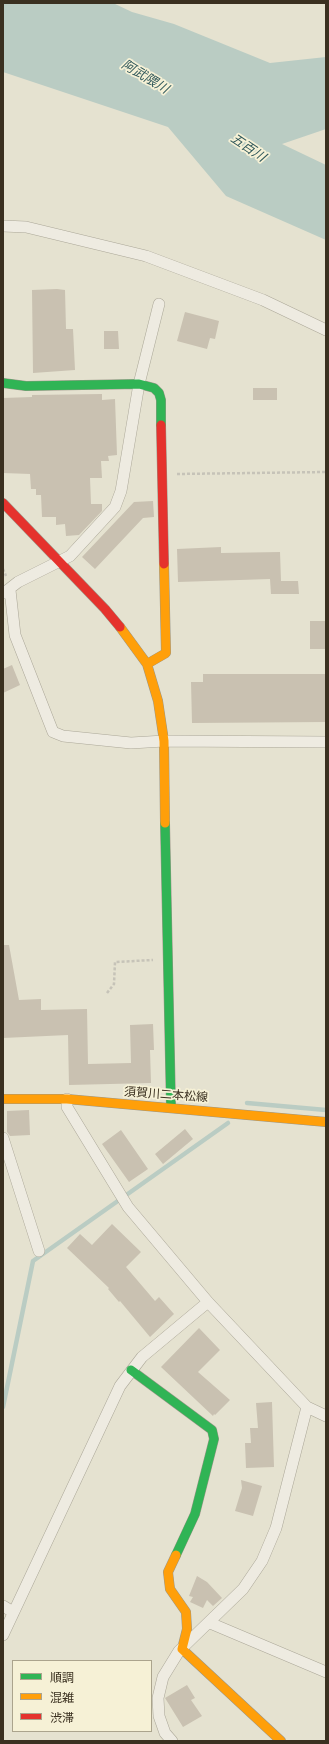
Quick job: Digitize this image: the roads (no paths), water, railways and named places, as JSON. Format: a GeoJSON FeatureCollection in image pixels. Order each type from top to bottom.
{"type":"FeatureCollection","features":[{"type":"Feature","properties":{"kind":"street"},"geometry":{"type":"LineString","coordinates":[[3,226],[26,227],[146,256],[263,300],[326,330]]}},
{"type":"Feature","properties":{"kind":"street"},"geometry":{"type":"LineString","coordinates":[[159,304],[146,364],[139,384],[121,491],[115,507],[70,556],[18,582],[6,592],[15,635],[53,732],[63,736],[131,743],[164,741],[326,742]]}},
{"type":"Feature","properties":{"kind":"street"},"geometry":{"type":"LineString","coordinates":[[3,383],[26,386],[139,384],[154,388],[161,396],[166,653],[147,664]]}},
{"type":"Feature","properties":{"kind":"street"},"geometry":{"type":"LineString","coordinates":[[3,503],[104,609],[127,636],[147,664],[158,701],[164,741],[171,1107]]}},
{"type":"Feature","properties":{"kind":"street","name":"須賀川二本松線"},"geometry":{"type":"LineString","coordinates":[[3,1099],[67,1099],[171,1107],[326,1122]]}},
{"type":"Feature","properties":{"kind":"street"},"geometry":{"type":"LineString","coordinates":[[67,1099],[67,1107],[128,1207],[208,1302],[307,1407],[326,1416]]}},
{"type":"Feature","properties":{"kind":"street"},"geometry":{"type":"LineString","coordinates":[[3,1138],[39,1251]]}},
{"type":"Feature","properties":{"kind":"street"},"geometry":{"type":"LineString","coordinates":[[3,1635],[114,1400],[131,1370],[142,1357],[208,1302]]}},
{"type":"Feature","properties":{"kind":"street"},"geometry":{"type":"LineString","coordinates":[[131,1370],[202,1420],[212,1430],[214,1438],[195,1514],[168,1572],[170,1589],[186,1612],[187,1629],[182,1649]]}},
{"type":"Feature","properties":{"kind":"street"},"geometry":{"type":"LineString","coordinates":[[172,1741],[161,1724],[158,1698],[166,1671],[182,1649],[243,1589],[262,1561],[276,1528],[307,1407]]}},
{"type":"Feature","properties":{"kind":"street"},"geometry":{"type":"LineString","coordinates":[[3,1606],[13,1612]]}},
{"type":"Feature","properties":{"kind":"street"},"geometry":{"type":"LineString","coordinates":[[210,1623],[326,1672]]}},
{"type":"Feature","properties":{"kind":"street"},"geometry":{"type":"LineString","coordinates":[[182,1649],[281,1741]]}},
{"type":"Feature","properties":{"kind":"water"},"geometry":{"type":"Polygon","coordinates":[[[3,3],[113,3],[132,12],[174,24],[270,63],[326,57],[326,129],[282,144],[326,165],[326,240],[226,196],[168,127],[3,72],[3,3]]]}},
{"type":"Feature","properties":{"kind":"waterway"},"geometry":{"type":"LineString","coordinates":[[247,1103],[326,1110]]}},
{"type":"Feature","properties":{"kind":"waterway"},"geometry":{"type":"LineString","coordinates":[[3,1407],[33,1261],[228,1123]]}},
{"type":"Feature","properties":{"kind":"water label","name":"阿武隈川"},"geometry":{"type":"Point","coordinates":[145,77]}},
{"type":"Feature","properties":{"kind":"water label","name":"五百川"},"geometry":{"type":"Point","coordinates":[248,148]}}]}
